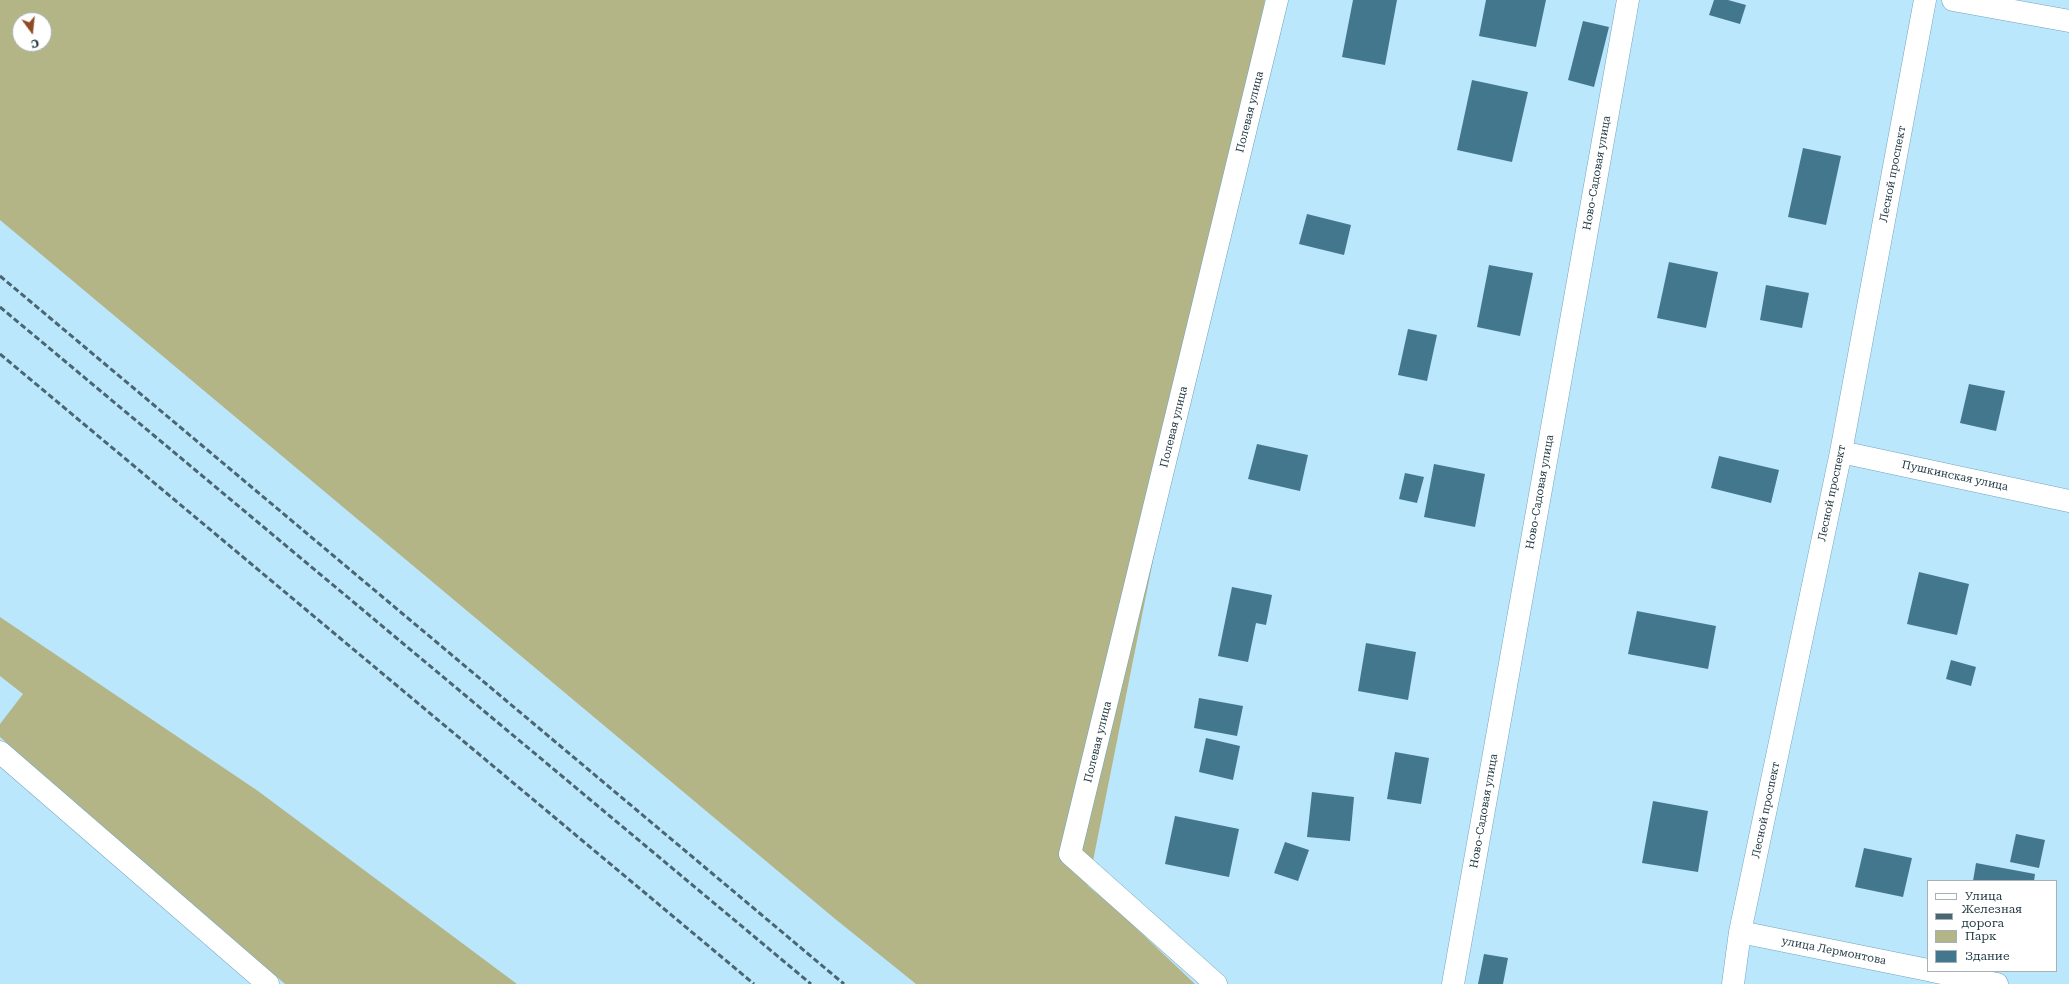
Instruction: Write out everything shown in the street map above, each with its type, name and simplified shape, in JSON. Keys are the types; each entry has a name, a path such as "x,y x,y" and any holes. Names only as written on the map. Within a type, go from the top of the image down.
{"street":[{"name":"Полевая улица","path":"1216,984 1070,854 1277,0"},
{"name":"Ново-Садовая улица","path":"1453,984 1628,0"},
{"name":"Лесной проспект","path":"1733,984 1740,932 1841,452 1925,0"},
{"path":"1953,0 2069,21"},
{"name":"Пушкинская улица","path":"1841,452 2069,501"},
{"path":"0,752 268,984"},
{"name":"улица Лермонтова","path":"1740,932 1927,970"},
{"path":"1937,972 1997,984"}],"green space":[{"path":"0,0 1265,0 1088,886 1116,909 1195,984 916,984 834,918 0,220"},
{"path":"0,617 258,791 517,984 285,984 0,737 0,724 23,694 0,676"}],"building":[{"path":"1353,0 1397,0 1385,65 1342,57"},
{"path":"1486,0 1546,0 1536,47 1479,36"},
{"path":"1714,0 1728,0 1746,5 1740,24 1709,15"},
{"path":"1583,21 1609,27 1594,87 1568,80"},
{"path":"1472,80 1528,92 1512,162 1457,150"},
{"path":"1803,148 1841,156 1826,225 1788,217"},
{"path":"1307,214 1351,225 1344,255 1299,244"},
{"path":"1669,262 1718,272 1706,328 1657,318"},
{"path":"1489,265 1533,273 1520,336 1477,327"},
{"path":"1766,285 1809,293 1802,328 1760,320"},
{"path":"1408,329 1437,335 1427,381 1398,375"},
{"path":"1969,384 2005,391 1996,431 1960,423"},
{"path":"1257,444 1308,455 1300,491 1248,479"},
{"path":"1719,456 1779,470 1771,503 1711,488"},
{"path":"1434,464 1485,474 1475,527 1424,517"},
{"path":"1405,473 1424,477 1417,503 1399,499"},
{"path":"1919,572 1969,584 1957,635 1907,624"},
{"path":"1232,587 1272,595 1266,625 1256,623 1248,662 1218,656"},
{"path":"1637,611 1716,626 1708,669 1628,654"},
{"path":"1366,643 1416,652 1408,700 1358,691"},
{"path":"1951,660 1976,667 1971,686 1946,679"},
{"path":"1199,698 1243,706 1237,736 1194,728"},
{"path":"1206,738 1240,746 1233,780 1199,772"},
{"path":"1395,752 1429,758 1421,804 1387,799"},
{"path":"1312,792 1354,797 1350,841 1307,837"},
{"path":"1653,801 1708,811 1698,872 1642,863"},
{"path":"1175,816 1239,829 1229,877 1165,864"},
{"path":"2016,834 2045,840 2039,868 2010,862"},
{"path":"1285,842 1309,850 1298,881 1274,873"},
{"path":"1864,848 1912,858 1903,897 1855,887"},
{"path":"1976,863 2035,874 2034,880 1973,880"},
{"path":"1484,954 1508,958 1503,984 1478,984"}],"railway":[{"path":"0,276 844,984"},
{"path":"0,307 811,984"},
{"path":"0,354 754,984"}]}
